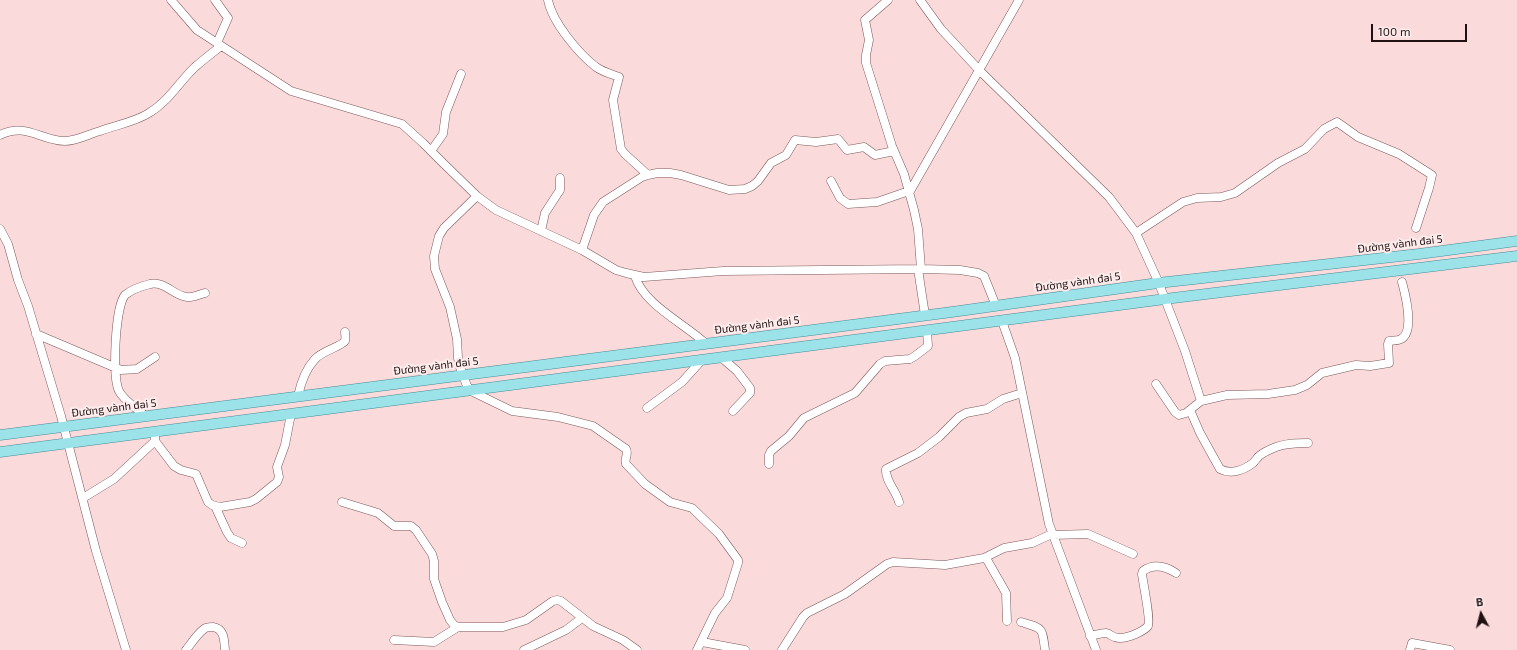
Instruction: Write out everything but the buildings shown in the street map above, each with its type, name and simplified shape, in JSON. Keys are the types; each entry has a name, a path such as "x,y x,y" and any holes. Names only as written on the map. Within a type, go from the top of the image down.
{"main road":[{"name":"Đường vành đai 5","path":"0,435 996,306 1158,283 1419,254 1517,241"},
{"path":"1419,254 1420,268"},
{"path":"0,452 68,443 155,437 291,414 1165,299 1517,256"}],"street":[{"path":"171,0 192,25 291,91 369,115 394,120 402,124 409,129 477,196 506,215 582,250 616,270 635,276 653,277 718,271 960,270 978,273 984,276 996,306"},
{"path":"0,135 17,130 29,131 58,140 72,140 140,118 155,109 219,44 228,18 215,0"},
{"path":"548,0 552,12 569,39 597,68 619,77 613,100 621,149 648,175"},
{"path":"888,0 865,20 869,40 866,59 894,151 904,174 918,229 919,269 925,315"},
{"path":"920,0 941,29 980,71 1098,185 1136,233 1165,299 1185,351 1201,401"},
{"path":"831,182 840,198 848,204 877,202 909,192 980,71 1019,0"},
{"path":"431,151 443,134 446,112 461,74"},
{"path":"1136,233 1190,199 1221,197 1235,193 1278,163 1305,149 1324,129 1337,122 1358,137 1399,154 1432,175 1416,228"},
{"path":"582,250 598,208 603,202 648,175 670,173 721,188 737,190 752,186 771,163 786,155 795,140 816,142 838,139 847,150 864,147 875,155 894,151"},
{"path":"541,231 545,213 560,190 560,178"},
{"path":"477,196 444,228 439,236 434,256 435,270 450,307 457,339 458,358 467,386 472,391 512,411 558,417 593,426 626,449 626,464 645,484 670,502 692,508 719,534 736,556 738,563 727,598 715,613 697,650"},
{"path":"0,229 10,250 18,280 28,306 68,443 96,551 126,650"},
{"path":"635,276 639,286 658,306 705,344"},
{"path":"1156,384 1175,412 1179,415 1190,410 1201,401 1226,395 1268,394 1295,390 1306,385 1322,373 1356,365 1370,366 1389,363 1389,341 1401,339 1406,335 1407,330 1408,305 1402,282"},
{"path":"145,416 127,401 119,391 115,379 115,344 121,302 125,295 138,288 151,284 159,284 187,297 205,293"},
{"path":"1002,321 1015,358 1053,535 1096,650"},
{"path":"769,464 769,455 771,451 789,436 804,418 855,393 880,364 885,361 904,360 915,356 928,346 927,331"},
{"path":"298,396 303,377 315,359 325,351 342,344 345,339 345,332"},
{"path":"36,334 121,370 137,369 156,357"},
{"path":"722,358 737,371 750,388 750,393 733,411"},
{"path":"647,408 682,382 701,361"},
{"path":"899,502 894,489 888,481 886,469 918,453 939,437 962,415 976,410 987,409 1003,399 1022,393"},
{"path":"1190,410 1200,433 1220,469 1223,471 1229,472 1240,470 1252,463 1265,452 1276,447 1289,443 1308,443"},
{"path":"215,506 253,501 277,482 279,477 278,464 285,445 291,414"},
{"path":"83,498 114,479 155,437 177,469 196,474 208,502 215,506 231,538 242,543"},
{"path":"342,502 378,513 394,526 411,526 416,530 432,554 434,561 434,579 442,602 450,620 458,627"},
{"path":"782,650 807,613 851,590 887,564 898,562 945,565 986,558 1004,548 1032,543 1053,535 1088,534 1133,554"},
{"path":"986,558 1006,594 1007,621"},
{"path":"1090,636 1107,634 1119,639 1144,629 1148,626 1149,616 1144,597 1143,571 1145,569 1164,566 1176,573"},
{"path":"394,640 434,642 458,627 503,627 526,620 553,601 558,600 582,618 598,628 629,643 637,650"},
{"path":"524,650 566,630 582,618"},
{"path":"1021,622 1038,626 1045,650"},
{"path":"186,650 204,629 209,627 214,627 220,630 224,635 225,650"},
{"path":"702,642 745,650"},
{"path":"1410,650 1412,643 1450,650"}]}
